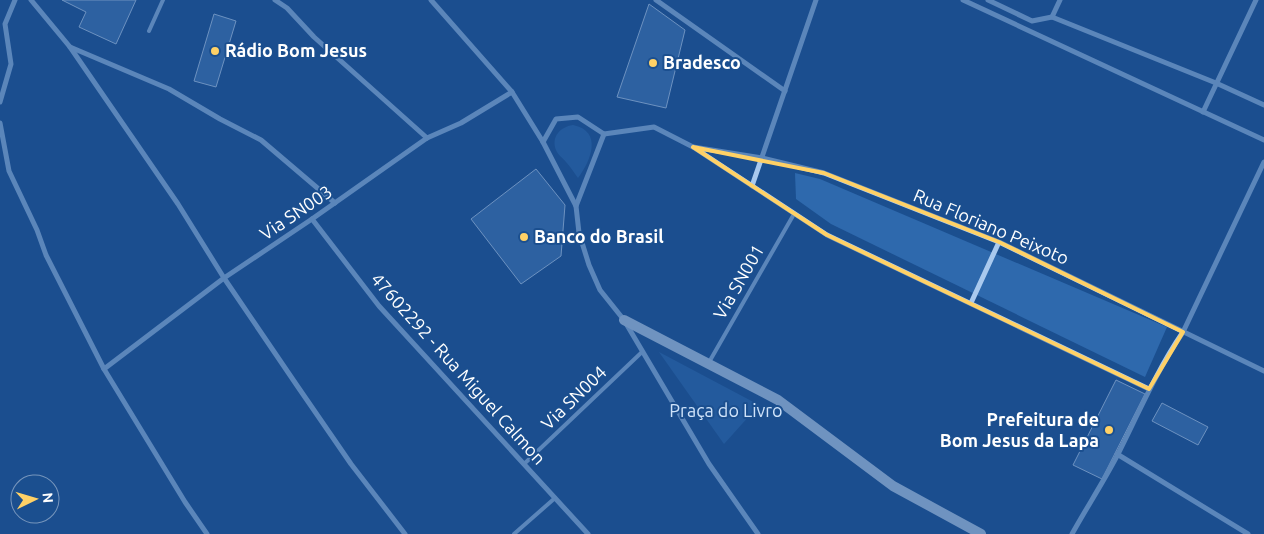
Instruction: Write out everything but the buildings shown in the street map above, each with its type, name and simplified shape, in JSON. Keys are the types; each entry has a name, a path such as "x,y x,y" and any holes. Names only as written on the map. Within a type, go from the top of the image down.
{"street":[{"path":"0,102 11,64 5,24 14,0"},
{"path":"31,0 70,47 178,204 224,278 352,464 405,534"},
{"path":"274,0 287,8 314,37 427,138"},
{"path":"431,0 512,92 543,142 576,206 578,233 600,290 624,320 709,464 758,534"},
{"path":"656,0 785,91"},
{"path":"752,186 816,0"},
{"path":"963,0 1264,140"},
{"path":"988,0 1032,21 1052,16 1264,104"},
{"path":"1052,16 1060,0"},
{"path":"1203,112 1256,0"},
{"path":"1028,30 1032,21"},
{"path":"70,47 169,89 220,119 261,140 335,203"},
{"name":"Via SN003","path":"104,369 224,278 427,138 461,123 512,92"},
{"path":"543,142 556,119 578,117 604,134 576,206"},
{"path":"0,123 9,170 46,254 104,369 185,502 207,534"},
{"name":"Rua Floriano Peixoto","path":"604,134 654,127 693,147 827,236 1149,389"},
{"name":"Rua Floriano Peixoto","path":"693,147 762,158 824,173 999,242 1264,371"},
{"path":"1072,534 1118,454 1149,389 1183,332 1264,162"},
{"name":"47602292 - Rua Miguel Calmon","path":"312,219 379,306 588,534"},
{"path":"971,304 999,242"},
{"path":"624,320 778,400 893,486 981,534"},
{"path":"1118,454 1248,534"}],"lane":[{"path":"149,31 163,0"},
{"name":"Via SN001","path":"708,364 794,214"},
{"name":"Via SN004","path":"524,464 642,352"},
{"path":"514,534 555,498"}],"highlighted area":[{"path":"693,147 824,173 999,242 1183,332 1149,389 827,235"}],"green space":[{"path":"573,125 582,128 588,133 592,147 587,163 578,178 558,153 555,145 558,133 564,128"},
{"path":"795,173 820,179 1167,327 1145,377 831,224 796,199"},
{"name":"Praça do Livro","path":"659,352 759,405 724,444"}],"place":[{"name":"Rádio Bom Jesus","path":"215,51"},
{"name":"Bradesco","path":"653,63"},
{"name":"Banco do Brasil","path":"524,237"},
{"name":"Prefeitura de Bom Jesus da Lapa","path":"1109,430"}]}
